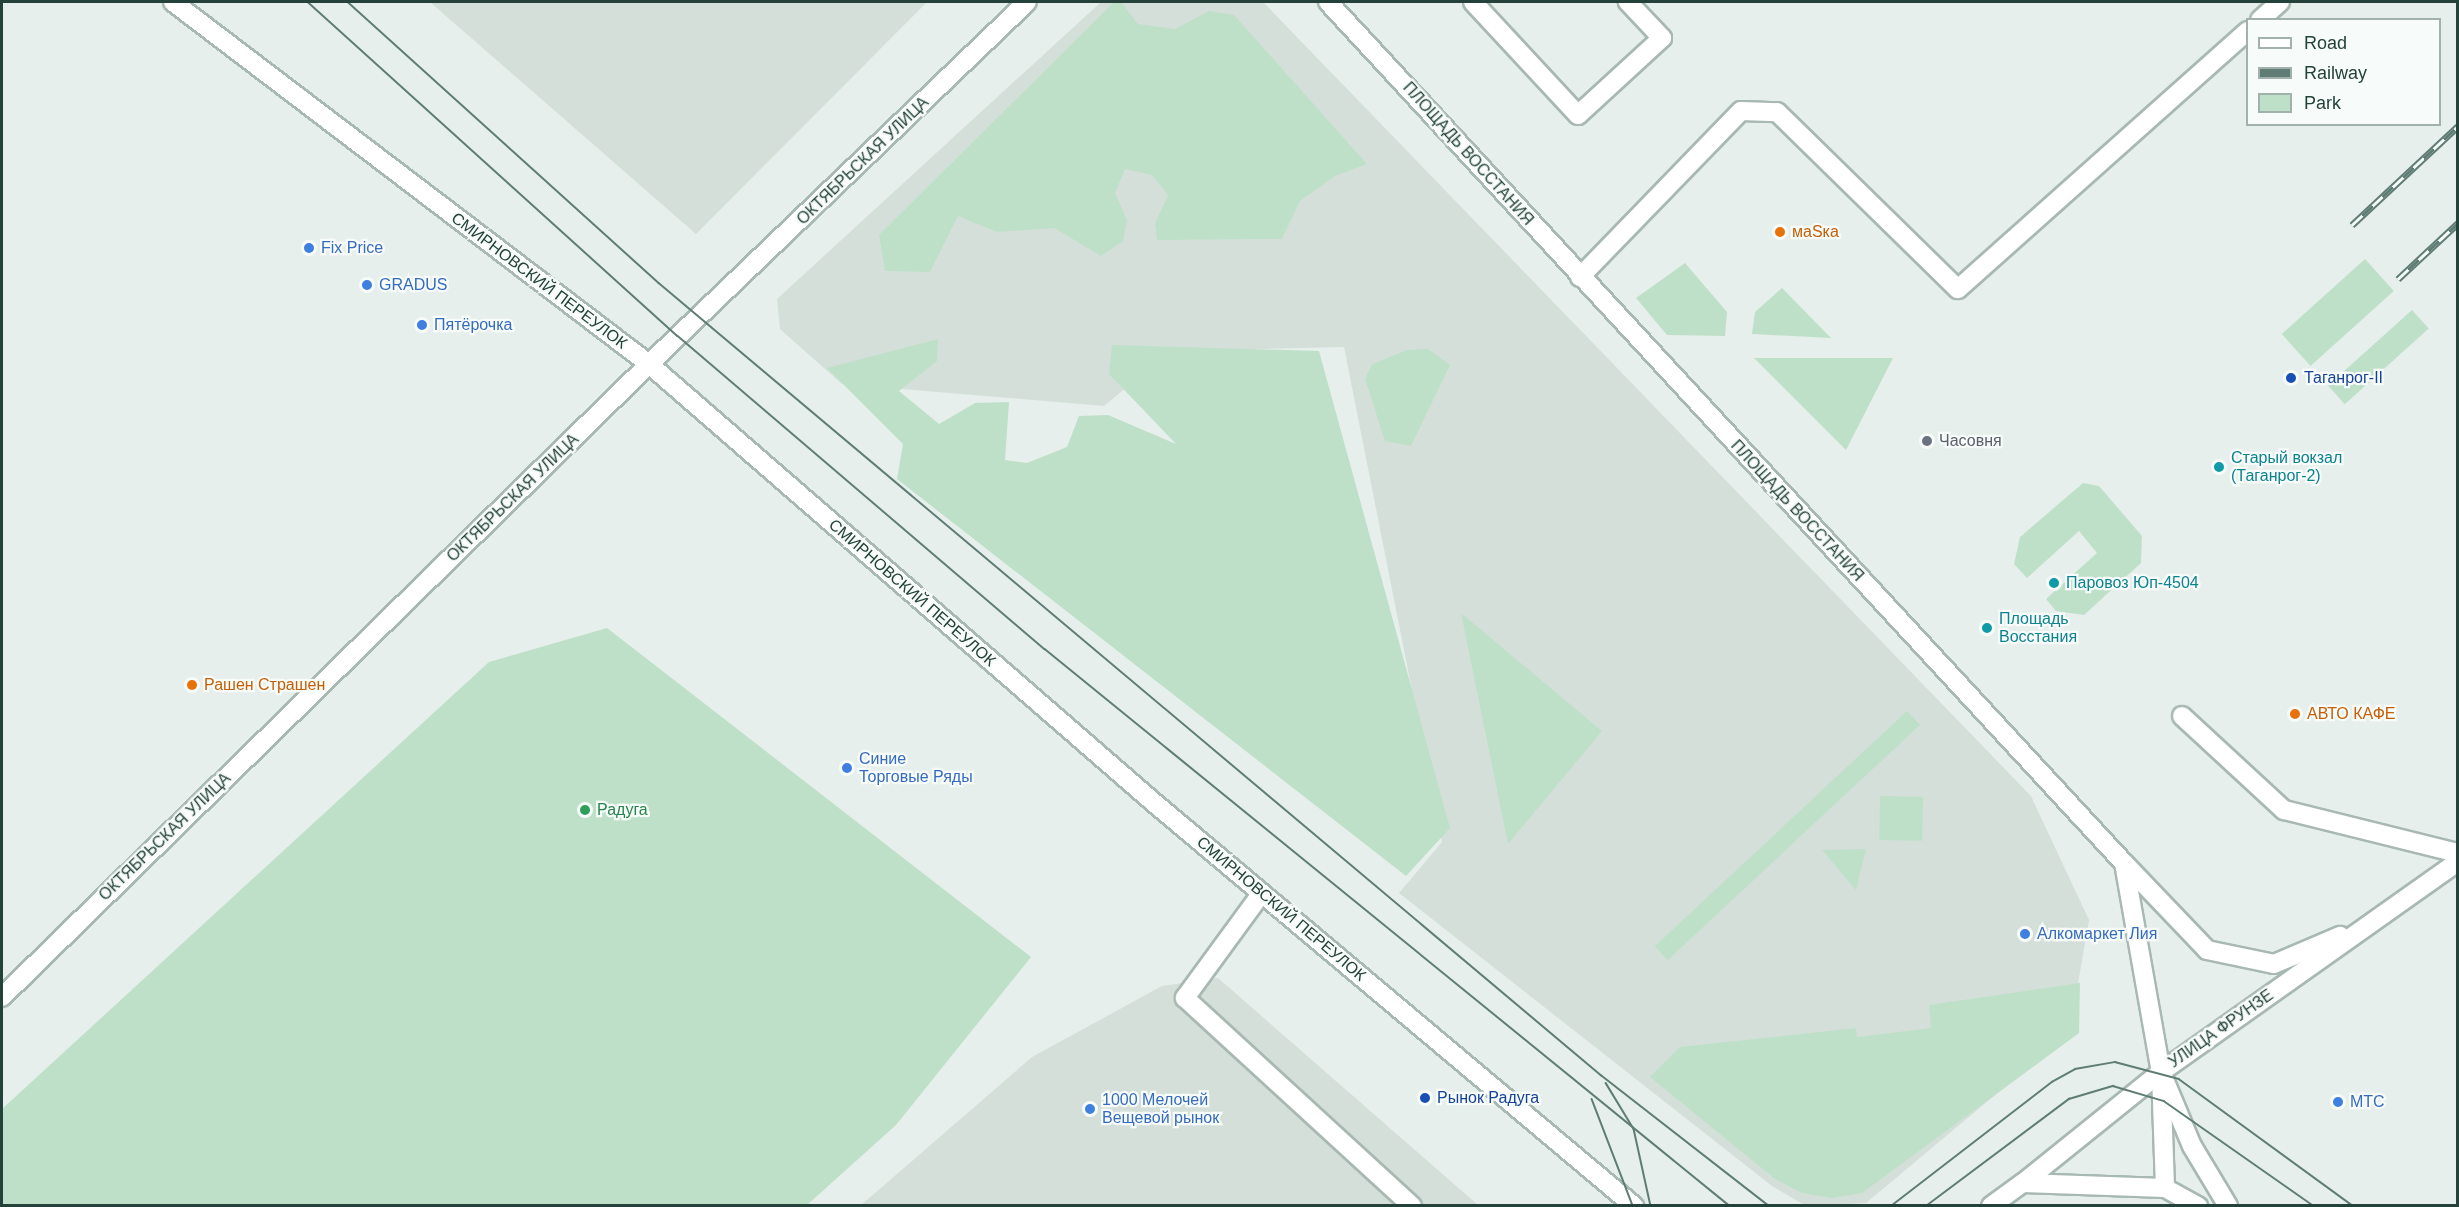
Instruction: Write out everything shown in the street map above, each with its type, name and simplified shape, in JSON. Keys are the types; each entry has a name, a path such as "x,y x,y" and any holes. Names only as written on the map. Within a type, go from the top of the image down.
{"main road":[{"name":"СМИРНОВСКИЙ ПЕРЕУЛОК","path":"173,2 649,364 1261,894 1634,1206"},
{"name":"ОКТЯБРЬСКАЯ УЛИЦА","path":"2,997 649,364 1027,2"},
{"name":"ПЛОЩАДЬ ВОССТАНИЯ","path":"1328,2 1580,277 2207,950 2274,964 2372,923"},
{"path":"1473,2 1578,115 1662,38 1628,2"},
{"path":"2262,18 2280,2"},
{"path":"1580,277 1741,111 1778,112 1794,124 1958,289 2246,32"},
{"path":"2182,716 2284,810 2457,853"},
{"name":"УЛИЦА ФРУНЗЕ","path":"1991,1206 2161,1072 2457,862"},
{"path":"2124,863 2161,1072 2165,1188"},
{"path":"1261,894 1185,998 1412,1206"},
{"path":"2161,1072 2192,1146 2228,1206"},
{"path":"2023,1183 2165,1188 2198,1206"}],"shaded area":[{"path":"430,2 927,2 696,234"},
{"path":"1101,2 1263,2 2031,796 2089,920 2072,1018 2043,1055 1866,1203 1806,1206 1772,1186 1399,893 1442,842 1344,347 1170,351 1104,406 842,384 780,329 777,299"},
{"path":"1218,978 1478,1205 860,1206 1032,1057 1162,986"}],"green space":[{"path":"1114,2 1121,2 1138,24 1175,29 1209,11 1234,15 1367,164 1335,176 1300,201 1282,239 1157,240 1155,223 1168,195 1152,175 1125,169 1115,193 1127,220 1123,241 1101,256 1054,228 997,232 958,216 930,272 885,271 879,235"},
{"path":"2365,259 2394,291 2311,366 2282,334"},
{"path":"1685,263 1727,312 1725,336 1667,335 1636,298"},
{"path":"1782,288 1831,338 1752,334 1755,312"},
{"path":"2412,310 2429,329 2345,404 2328,386"},
{"path":"938,339 937,361 899,391 939,424 975,403 1009,402 1005,460 1027,463 1067,447 1079,416 1108,415 1176,444 1109,374 1112,345 1319,351 1450,828 1406,876 897,479 903,444 827,368"},
{"path":"1428,349 1450,365 1411,446 1385,441 1365,379 1372,364 1407,350"},
{"path":"1754,358 1893,358 1846,450"},
{"path":"2083,483 2099,486 2142,536 2141,563 2084,615 2056,611 2046,599 2097,553 2079,531 2027,578 2014,564 2020,537"},
{"path":"1461,613 1602,731 1508,844"},
{"name":"Радуга","path":"607,628 1031,957 896,1125 807,1205 2,1205 2,1109 489,662"},
{"path":"1907,711 1920,725 1668,960 1655,946"},
{"path":"1880,796 1923,797 1922,841 1879,840"},
{"path":"1866,849 1856,890 1822,850"},
{"path":"2080,983 2079,1033 1862,1193 1832,1198 1802,1193 1775,1179 1650,1077 1680,1047 1856,1028 1857,1037 1931,1028 1929,1005"}],"tram line":[{"path":"308,2 678,336 1045,649 1730,1206"},
{"path":"348,2 659,283 1601,1075 1769,1206"},
{"path":"1891,1206 2052,1082 2075,1069 2115,1062 2179,1079 2353,1206"},
{"path":"1606,1083 1634,1129 1651,1206"},
{"path":"1926,1206 2069,1099 2113,1086 2164,1101 2314,1206"},
{"path":"1592,1099 1633,1206"}],"railway":[{"path":"2352,225 2458,126"},
{"path":"2398,279 2458,223"}],"place":[{"name":"маSка","path":"1780,232"},
{"name":"Fix Price","path":"309,248"},
{"name":"GRADUS","path":"367,285"},
{"name":"Пятёрочка","path":"422,325"},
{"name":"Таганрог-II","path":"2291,378"},
{"name":"Часовня","path":"1927,441"},
{"name":"Старый вокзал (Таганрог-2)","path":"2219,467"},
{"name":"Паровоз Юп-4504","path":"2054,583"},
{"name":"Площадь Восстания","path":"1987,628"},
{"name":"Рашен Страшен","path":"192,685"},
{"name":"АВТО КАФЕ","path":"2295,714"},
{"name":"Синие Торговые Ряды","path":"847,768"},
{"name":"Радуга","path":"585,810"},
{"name":"Алкомаркет Лия","path":"2025,934"},
{"name":"Рынок Радуга","path":"1425,1098"},
{"name":"МТС","path":"2338,1102"},
{"name":"1000 Мелочей Вещевой рынок","path":"1090,1109"}]}
